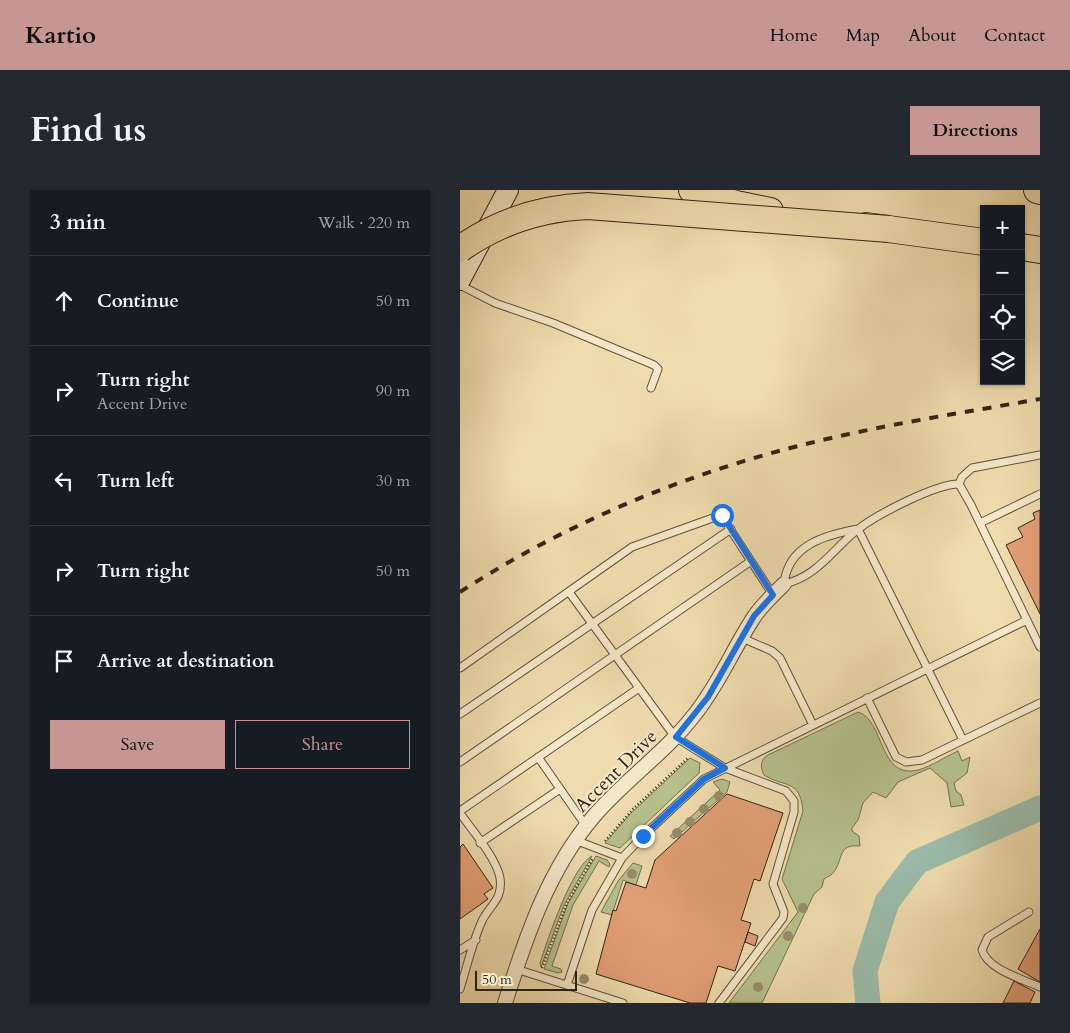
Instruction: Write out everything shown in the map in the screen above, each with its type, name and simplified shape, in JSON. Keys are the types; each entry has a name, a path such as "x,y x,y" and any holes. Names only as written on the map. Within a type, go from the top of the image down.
{"highway":[{"path":"692,190 751,208 980,241"},
{"path":"460,249 490,231 520,217 548,210 599,205 889,229"},
{"path":"1025,248 1040,250"}],"main road":[{"path":"460,280 508,190"}],"street":[{"name":"Accent Drive","path":"505,1003 533,919 575,840 612,797 676,737 708,697 754,616 784,584"}],"lane":[{"path":"460,285 495,303 553,323 654,365 658,369 658,376 651,388"},
{"path":"959,484 962,477 972,468 1040,454"},
{"path":"959,484 1040,647"},
{"path":"784,584 795,581 812,571 858,529 918,496 945,486 959,484"},
{"path":"980,524 1040,494"},
{"path":"460,668 632,547 722,515 773,595"},
{"path":"460,714 731,529"},
{"path":"784,584 790,564 809,544 832,534 858,529"},
{"path":"858,529 963,740"},
{"path":"460,762 751,561"},
{"path":"568,592 676,737 725,768 786,791 792,796 794,806 773,884 784,912 783,918 719,1003"},
{"path":"566,985 592,910 622,858 704,779 1027,620"},
{"path":"742,638 772,652 780,658 813,725"},
{"path":"460,988 483,919 495,905 499,893 500,878 493,862 460,812 639,688"},
{"path":"867,698 893,752 901,760 917,762 1040,703"},
{"path":"538,757 587,826"},
{"path":"480,843 560,789"},
{"path":"575,840 622,858"},
{"path":"1030,912 988,937 982,950 988,959 1001,969 1040,987"},
{"path":"460,950 476,939"},
{"path":"516,969 623,1003"}],"green space":[{"path":"858,712 867,717 889,758 896,766 905,771 918,770 958,751 962,761 970,757 967,773 954,783 964,805 951,807 947,783 930,768 898,782 886,798 873,792 863,803 858,820 852,828 852,831 859,836 860,846 848,847 844,850 834,872 824,879 822,887 814,894 762,1003 729,1003 798,912 782,879 803,811 801,801 795,789 764,775 761,766 762,761 768,755"},
{"path":"690,758 700,763 699,773 620,848 605,843 630,814"},
{"path":"722,779 730,782 727,792 674,839 670,836 720,790 713,782"},
{"path":"592,856 564,905 541,967 540,963 548,938 561,905 576,874"},
{"path":"596,856 607,860 610,864 609,867 599,861 573,905 552,966 561,969 562,972 558,973 544,969 568,903"},
{"path":"633,863 642,866 636,885 623,880 612,915 601,912 618,881"}],"building":[{"path":"1040,510 1040,614 1006,545 1023,537 1018,528 1035,519 1033,513"},
{"path":"727,794 783,813 760,881 754,879 741,920 751,923 735,971 718,966 706,1003 690,1003 596,974 613,910 616,911 626,882 646,888 655,860"},
{"path":"463,844 493,888 484,894 488,899 460,919 460,847"},
{"path":"1040,929 1040,982 1018,969"},
{"path":"748,932 758,936 755,946 745,942"},
{"path":"1014,981 1035,992 1030,1003 1003,1003"}],"waterway":[{"path":"868,1003 865,971 887,902 917,862 1040,808"}],"railway":[{"path":"460,592 500,567 583,524 625,504 713,471 757,457 861,431 1040,399"}],"route":[{"path":"643,836 704,779 725,768 676,737 708,697 754,616 773,595 722,515"}]}
